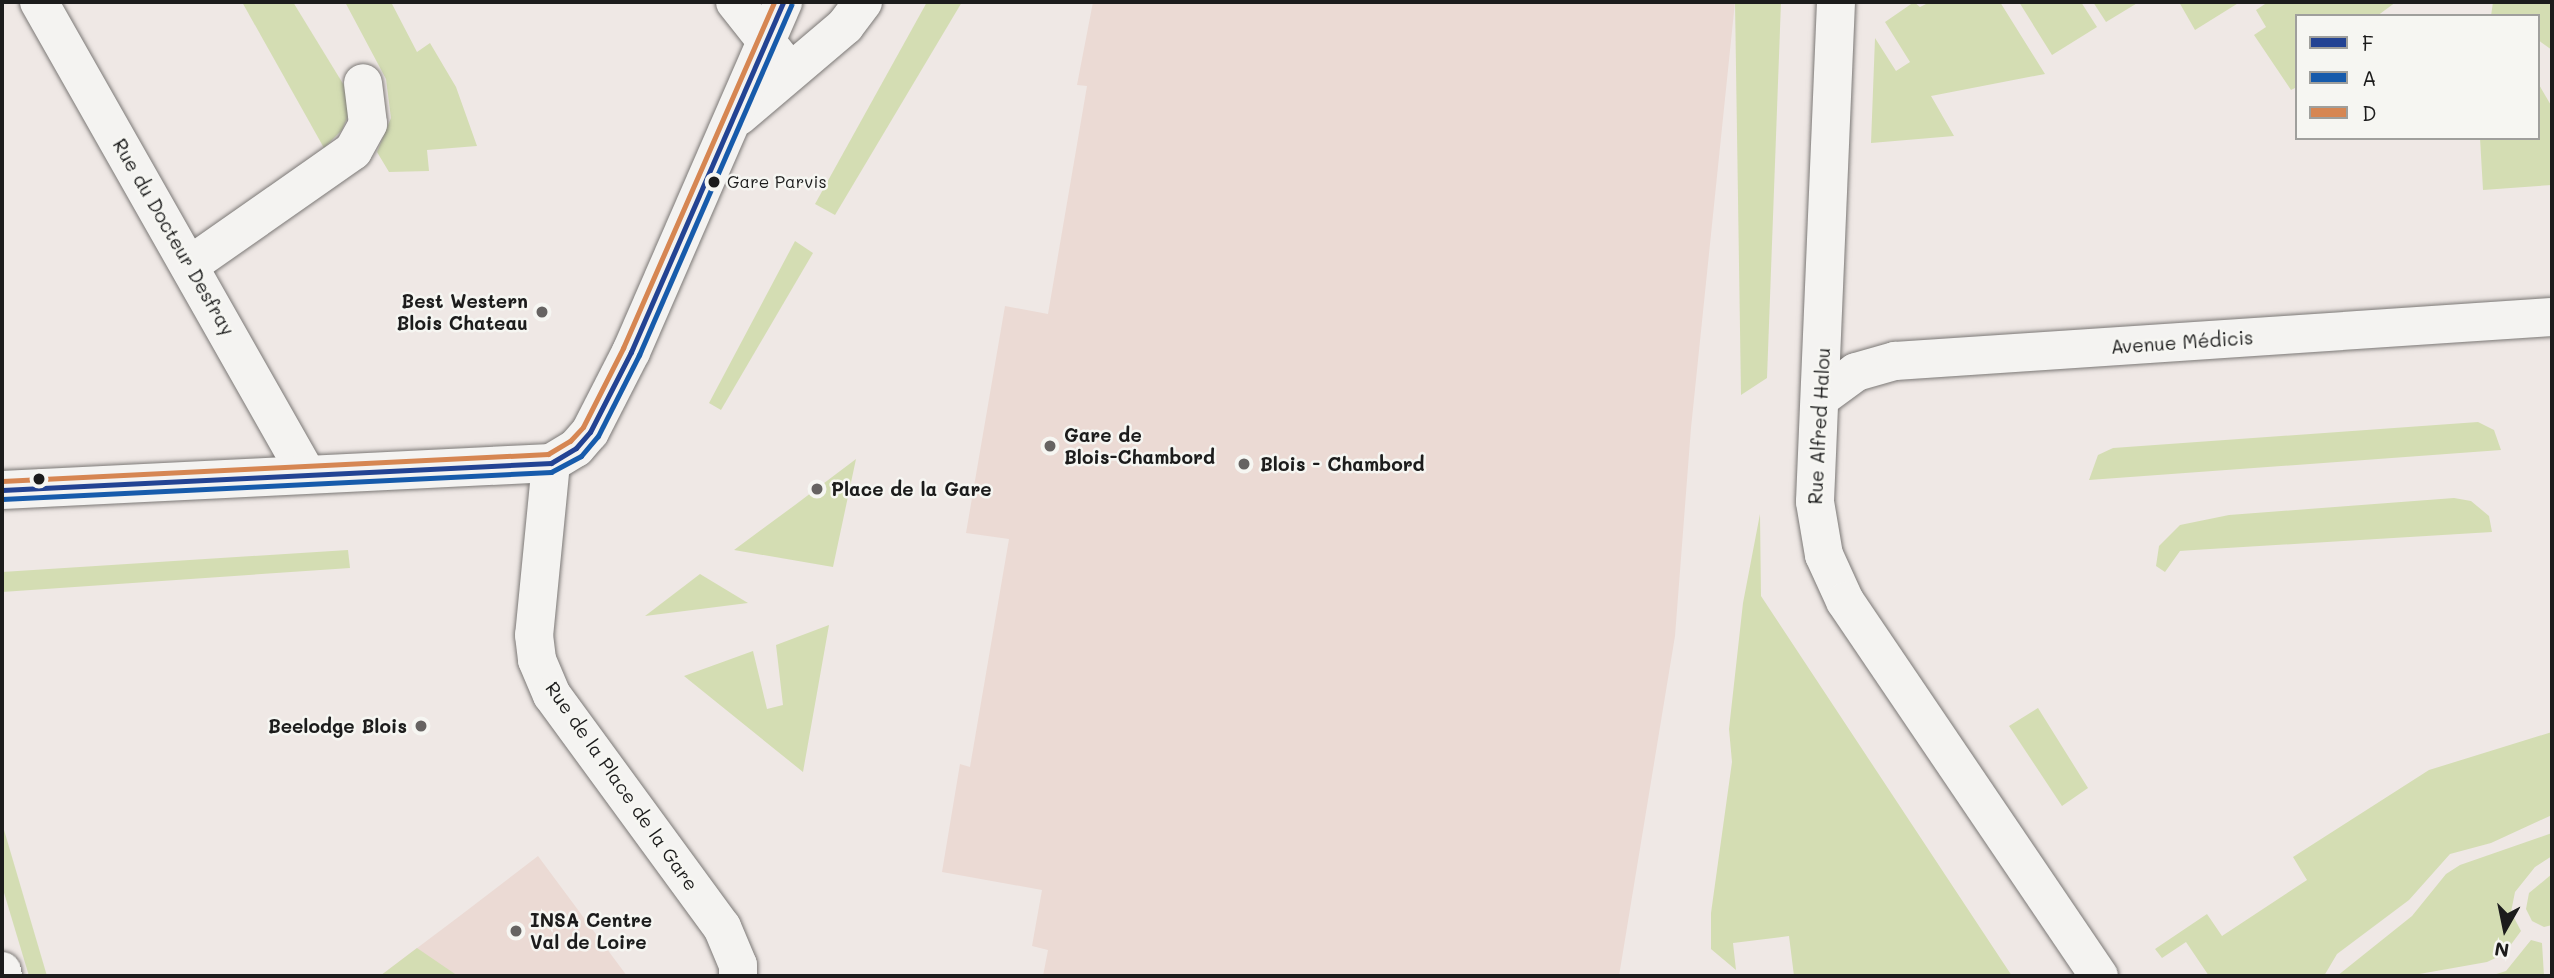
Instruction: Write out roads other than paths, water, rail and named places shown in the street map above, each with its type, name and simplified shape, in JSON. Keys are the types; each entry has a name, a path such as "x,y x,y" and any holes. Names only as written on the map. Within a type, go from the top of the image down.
{"street":[{"name":"Rue du Docteur Desfray","path":"39,2 306,473"},
{"path":"735,2 790,72"},
{"path":"2,490 551,463 576,448 590,432 631,352 783,2"},
{"path":"734,120 845,26 863,2"},
{"name":"Rue Alfred Halou","path":"1836,2 1815,518 1824,555 1845,601 2099,976"},
{"path":"190,265 352,151 368,124 363,83"},
{"name":"Avenue Médicis","path":"1822,397 1856,372 1895,361 2552,317"},
{"name":"Rue de la Place de la Gare","path":"551,463 534,635 537,660 552,695 722,927 738,965 738,976"},
{"path":"2,971 4,976"}],"place":[{"name":"Gare Parvis","path":"714,182"},
{"name":"Best Western Blois Chateau","path":"542,312"},
{"name":"Gare de Blois-Chambord","path":"1050,446"},
{"name":"Blois - Chambord","path":"1244,464"},
{"name":"Place de la Gare","path":"817,489"},
{"name":"Beelodge Blois","path":"421,726"},
{"name":"INSA Centre Val de Loire","path":"516,931"}]}
